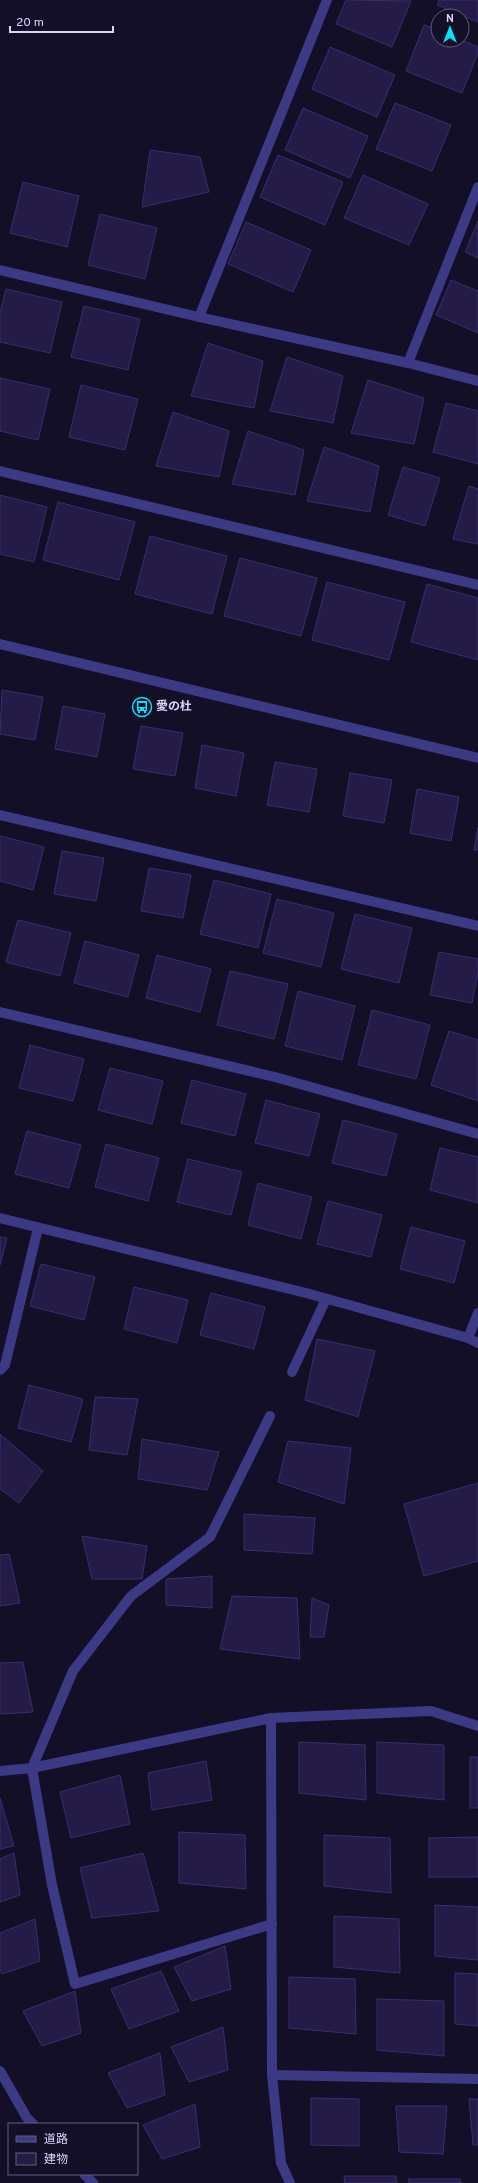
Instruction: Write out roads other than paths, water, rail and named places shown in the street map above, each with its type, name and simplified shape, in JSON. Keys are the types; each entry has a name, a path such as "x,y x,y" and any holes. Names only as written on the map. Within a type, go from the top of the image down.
{"street":[{"path":"199,317 327,0"},
{"path":"408,363 478,187"},
{"path":"0,270 199,317 408,363 478,381"},
{"path":"0,470 478,585"},
{"path":"0,644 478,758"},
{"path":"0,815 478,926"},
{"path":"0,1012 275,1077 478,1134"},
{"path":"0,1218 326,1299 468,1338 478,1343"},
{"path":"0,1370 5,1364 38,1228"},
{"path":"292,1372 326,1299"},
{"path":"468,1338 478,1313"},
{"path":"270,1416 210,1536 131,1596 73,1671 32,1768 52,1884 75,1984 272,1924"},
{"path":"0,1771 32,1768 271,1718 431,1711 478,1726"},
{"path":"271,1718 272,2075 281,2163 290,2183"},
{"path":"0,2071 27,2118 32,2123"},
{"path":"272,2075 478,2079"},
{"path":"85,2175 93,2183"}],"place":[{"name":"愛の杜","path":"142,707"}]}
